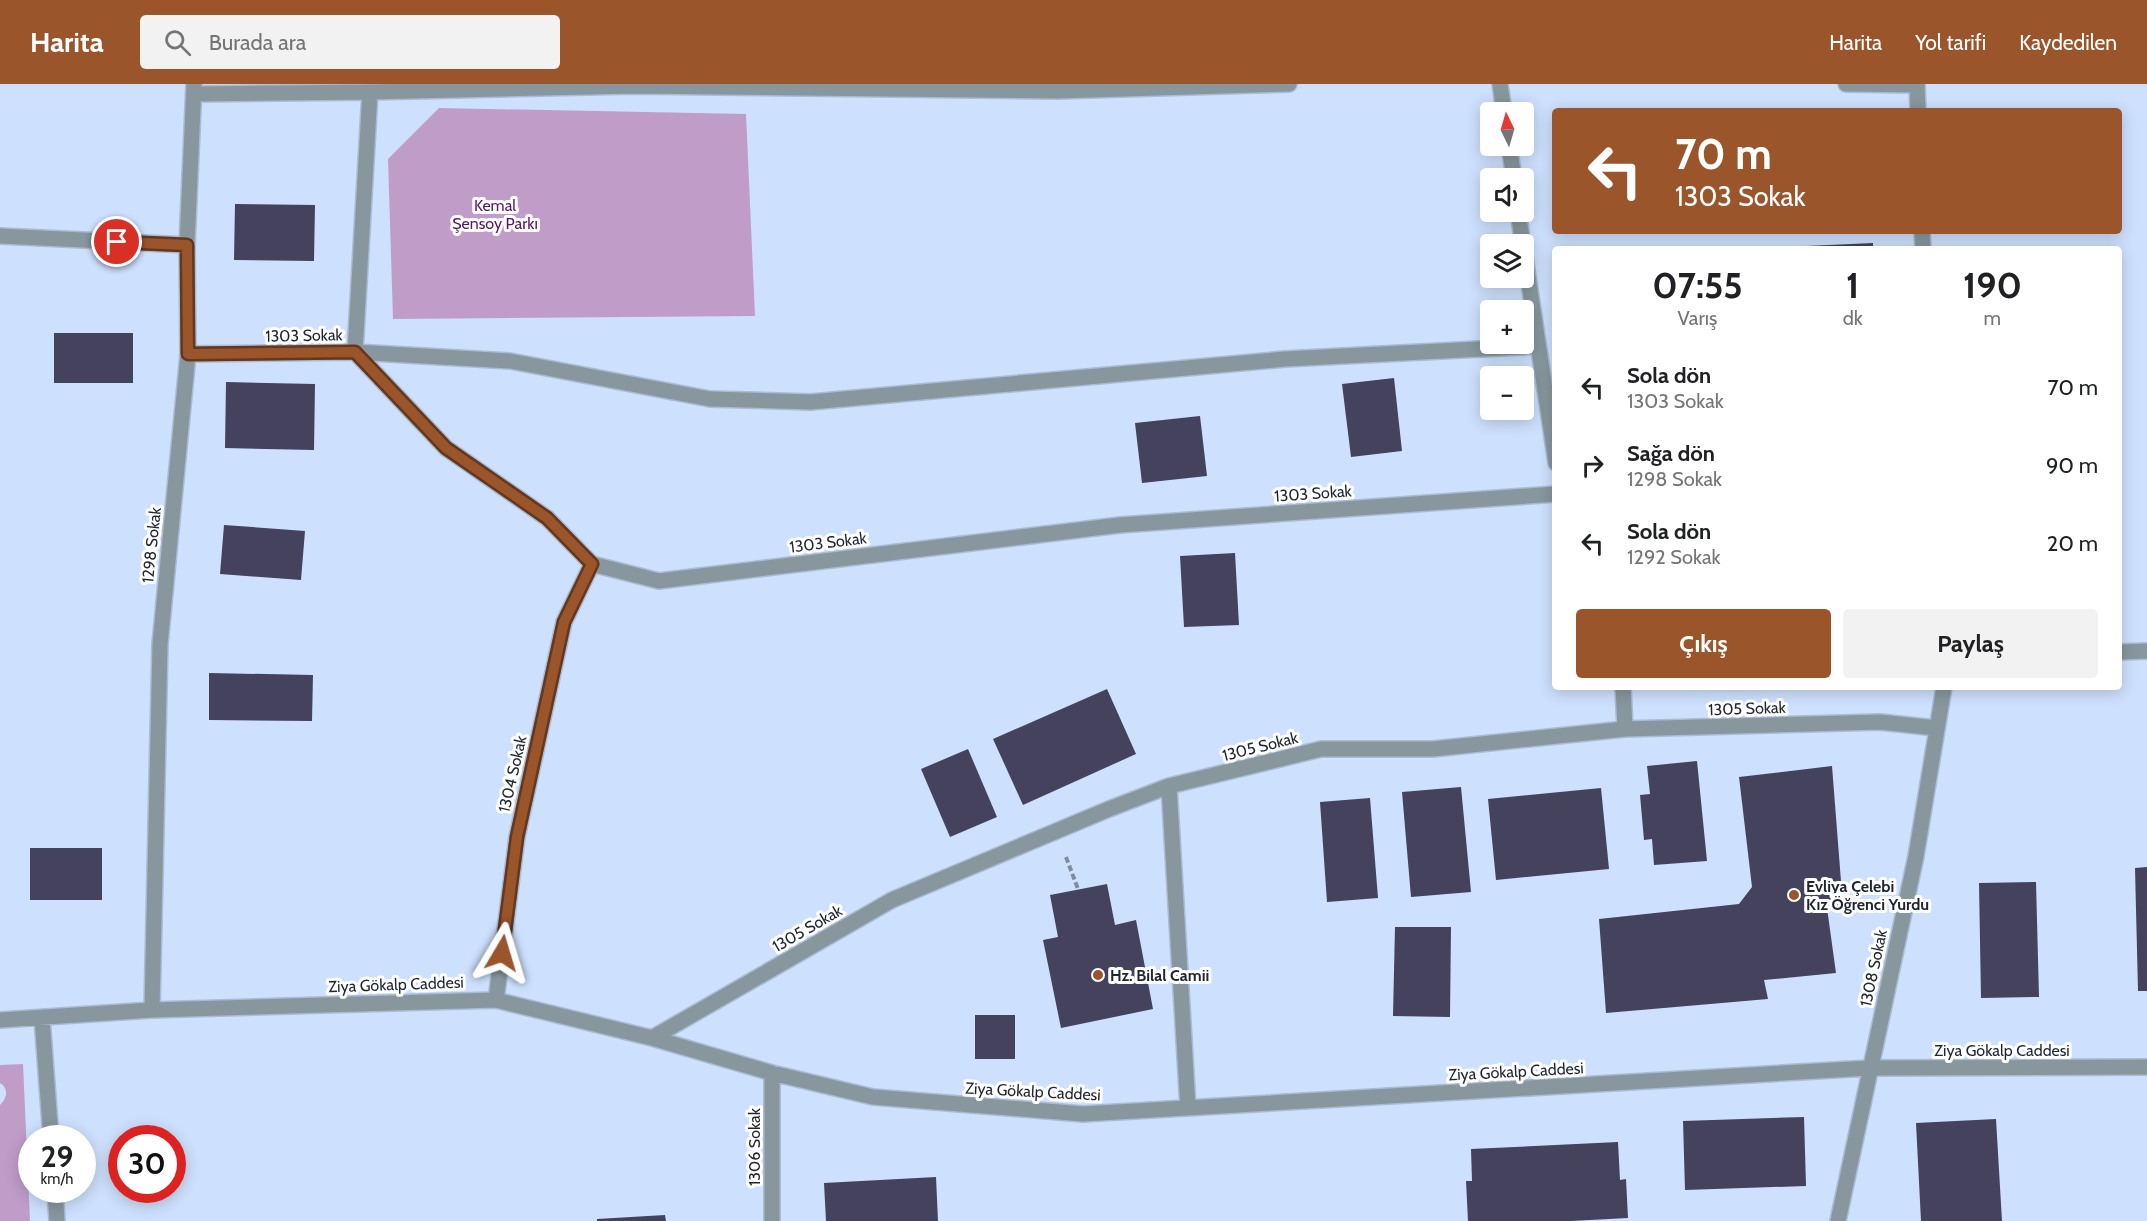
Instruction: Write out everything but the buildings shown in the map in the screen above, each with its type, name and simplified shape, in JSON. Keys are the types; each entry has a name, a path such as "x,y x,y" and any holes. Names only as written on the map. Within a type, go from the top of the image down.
{"street":[{"path":"194,89 370,92 634,85 1057,91 1289,84"},
{"path":"1500,84 1503,102"},
{"path":"1846,84 1917,85 1918,108"},
{"name":"1298 Sokak","path":"152,1010 160,644 188,354 187,245 194,89"},
{"path":"370,92 355,352 510,361 711,399 811,402 1285,359 1538,346"},
{"path":"0,236 187,245"},
{"path":"1530,288 1552,437"},
{"name":"1303 Sokak","path":"188,354 355,352 446,448 547,518 592,564 659,580 1120,525 1552,495"},
{"name":"1304 Sokak","path":"496,1000 517,837 524,803 564,622 592,564"},
{"path":"2122,652 2147,651"},
{"path":"1623,690 1625,729"},
{"name":"1308 Sokak","path":"1839,1221 1869,1068 1916,856 1943,690"},
{"name":"1305 Sokak","path":"652,1038 892,900 1169,786 1321,749 1433,749 1625,729 1880,722 1936,728"},
{"path":"1169,786 1188,1108"},
{"name":"Ziya Gökalp Caddesi","path":"0,1020 152,1010 496,1000 652,1038 772,1073 873,1097 1083,1114 1869,1068 2147,1067"},
{"path":"42,1018 50,1125"},
{"name":"1306 Sokak","path":"772,1073 772,1221"},
{"path":"56,1203 57,1221"}],"path":[{"path":"1057,831 1078,889"}],"green space":[{"name":"Kemal Şensoy Parkı","path":"439,108 746,114 755,316 393,319 388,159"},
{"path":"23,1064 26,1125 18,1125 18,1203 29,1203 30,1221 0,1221 0,1105 6,1094 5,1088 0,1083 0,1065"}],"place":[{"name":"Evliya Çelebi Kız Öğrenci Yurdu","path":"1794,895"},
{"name":"Hz. Bilal Camii","path":"1098,975"}],"route":[{"path":"117,242 187,245 188,354 355,352 446,448 547,518 592,564 564,622 517,837 502,953"}]}
